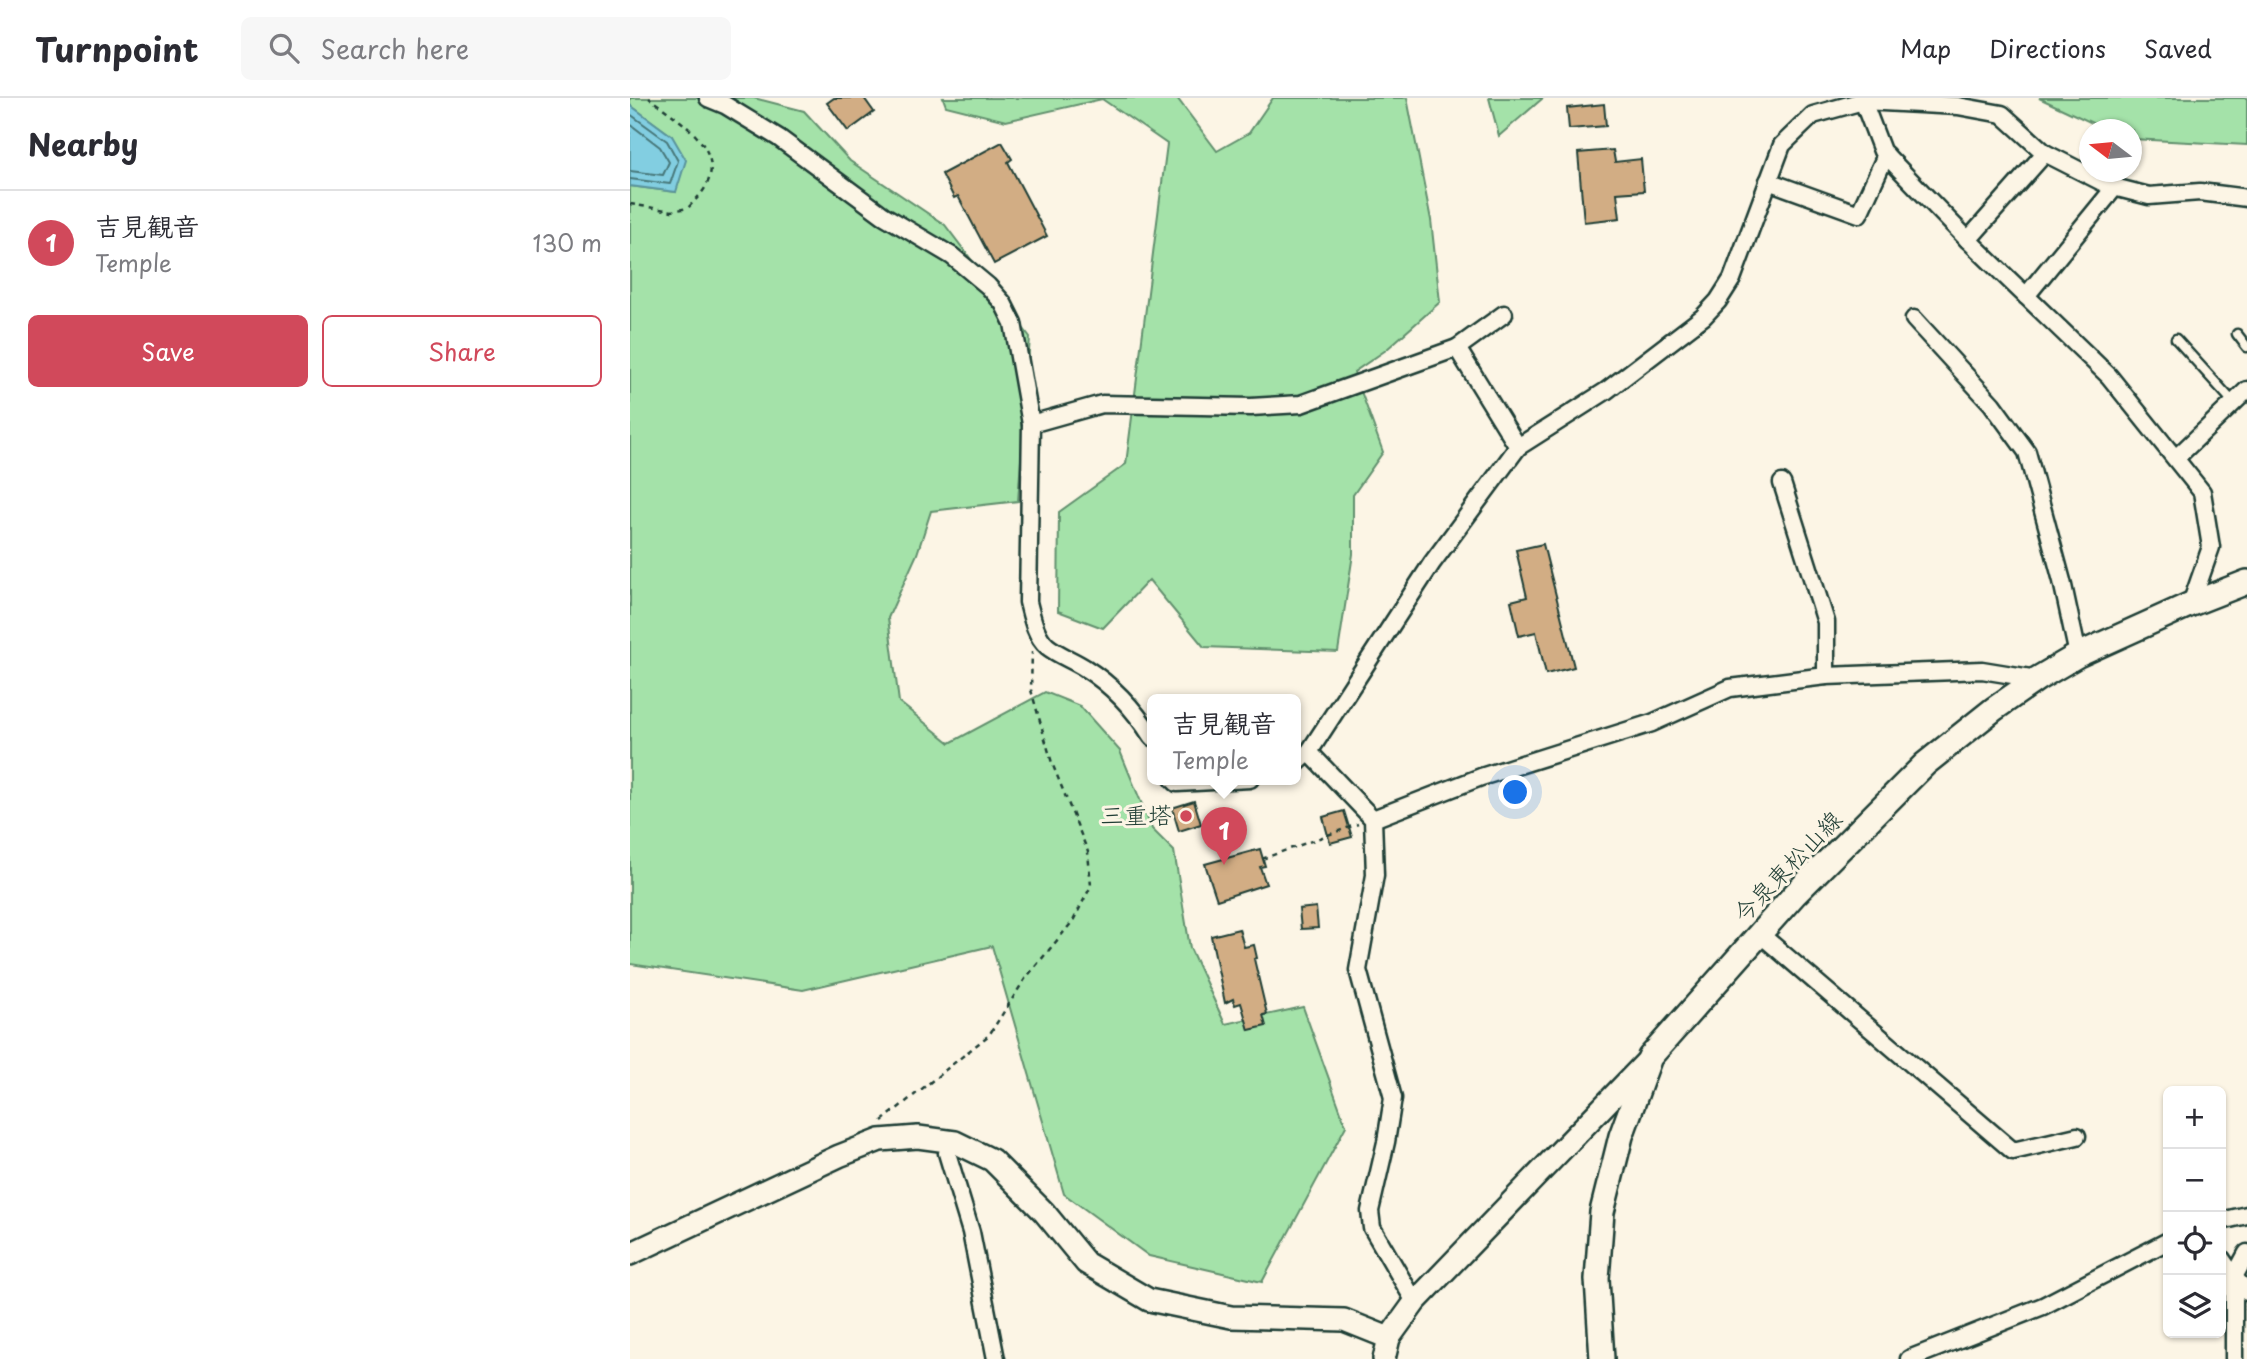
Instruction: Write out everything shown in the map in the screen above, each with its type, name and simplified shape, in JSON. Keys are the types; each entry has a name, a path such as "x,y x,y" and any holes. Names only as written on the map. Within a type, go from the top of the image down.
{"main road":[{"name":"今泉東松山線","path":"1602,1359 1597,1279 1602,1212 1621,1136 1650,1057 1795,894 1925,764 1994,709 2078,655 2247,582"}],"street":[{"path":"708,98 725,105 779,138 883,215 952,256 988,286 1003,303 1013,323 1031,424 1028,602 1032,620 1047,645 1087,669 1127,703 1147,730"},
{"path":"1301,759 1309,752 1432,563 1518,447 1606,391 1703,317 1718,301 1732,279 1782,145 1813,115 1863,101 1901,100 2002,114 2045,153 2115,187 2150,196 2200,192 2247,198"},
{"path":"1863,101 1882,151 1968,240 2109,376 2202,492 2211,547 2191,604"},
{"path":"1968,240 2045,153"},
{"path":"1768,181 1859,214 1886,155"},
{"path":"2026,296 2115,187"},
{"path":"1031,424 1102,404 1251,407 1301,404 1457,348 1504,314"},
{"path":"1914,319 1992,404 2027,452 2062,581 2078,655"},
{"path":"1457,348 1518,447"},
{"path":"2176,458 2247,390"},
{"path":"1782,483 1826,622 1826,676"},
{"path":"1373,819 1481,777 1653,723 1730,688 1826,676 1982,670 2037,679"},
{"path":"1309,752 1373,819 1375,875 1358,970 1393,1098 1370,1211 1372,1228 1415,1302"},
{"path":"1760,934 2013,1151 2077,1136"},
{"path":"1384,1359 1389,1338 1415,1302 1650,1057"},
{"path":"630,1254 839,1156 880,1140 918,1137 955,1142 992,1160 1044,1213 1086,1263 1149,1300 1231,1317 1345,1320 1389,1338"},
{"path":"955,1142 947,1153 971,1233 996,1359"},
{"path":"2226,1220 2247,1215"},
{"path":"1909,1359 2043,1306 2163,1244"},
{"path":"2234,1359 2234,1277 2247,1253"},
{"path":"2226,1265 2247,1292"}],"lane":[{"path":"2237,334 2247,347"},
{"path":"2176,339 2234,403"}],"path":[{"path":"630,204 672,211 688,208 707,186 711,171 705,147 690,128 649,98"},
{"path":"882,1121 989,1035 1026,979 1073,921 1091,886 1088,852 1052,763 1031,690 1032,620"},
{"path":"1262,859 1343,829"}],"green space":[{"path":"630,98 754,98 804,111 850,161 945,225 1030,337 1018,501 931,511 917,554 888,618 899,702 950,743 1045,692 1080,706 1120,751 1152,829 1174,851 1190,948 1225,1024 1303,1007 1346,1126 1262,1282 1149,1256 1064,1194 992,946 803,990 630,964 630,186 676,192 672,136 630,105"},
{"path":"943,98 1177,98 1217,151 1249,133 1273,98 1407,98 1431,220 1440,302 1386,350 1354,372 1383,452 1353,495 1353,554 1338,652 1204,647 1149,580 1103,628 1058,611 1059,512 1126,464 1167,144 1102,99 1006,121 946,106"},
{"path":"1489,98 1543,98 1499,136"},
{"path":"2039,98 2247,98 2247,145 2142,140 2142,119 2084,119"}],"water":[{"path":"630,105 672,136 686,160 676,192 630,186"}],"building":[{"path":"834,98 864,98 874,112 848,131 827,103"},
{"path":"1604,104 1606,126 1569,129 1567,108"},
{"path":"1002,142 1012,159 1008,162 1047,236 994,264 958,196 954,198 942,174"},
{"path":"1613,150 1615,162 1641,159 1644,191 1617,193 1620,218 1584,222 1578,153"},
{"path":"1543,544 1574,667 1546,674 1536,632 1519,636 1511,601 1527,597 1516,550"},
{"name":"三重塔","path":"1194,801 1201,824 1179,831 1172,808"},
{"path":"1344,811 1352,837 1330,843 1323,817"},
{"path":"1260,849 1265,866 1260,867 1266,884 1217,900 1205,864"},
{"path":"1316,907 1318,928 1301,929 1299,909"},
{"path":"1239,929 1244,947 1254,945 1257,958 1254,959 1267,1014 1263,1015 1266,1026 1249,1030 1241,1003 1235,1005 1233,999 1225,1003 1211,936"}],"place":[{"name":"三重塔","path":"1186,816"},
{"name":"吉見観音","path":"1224,865"}]}
